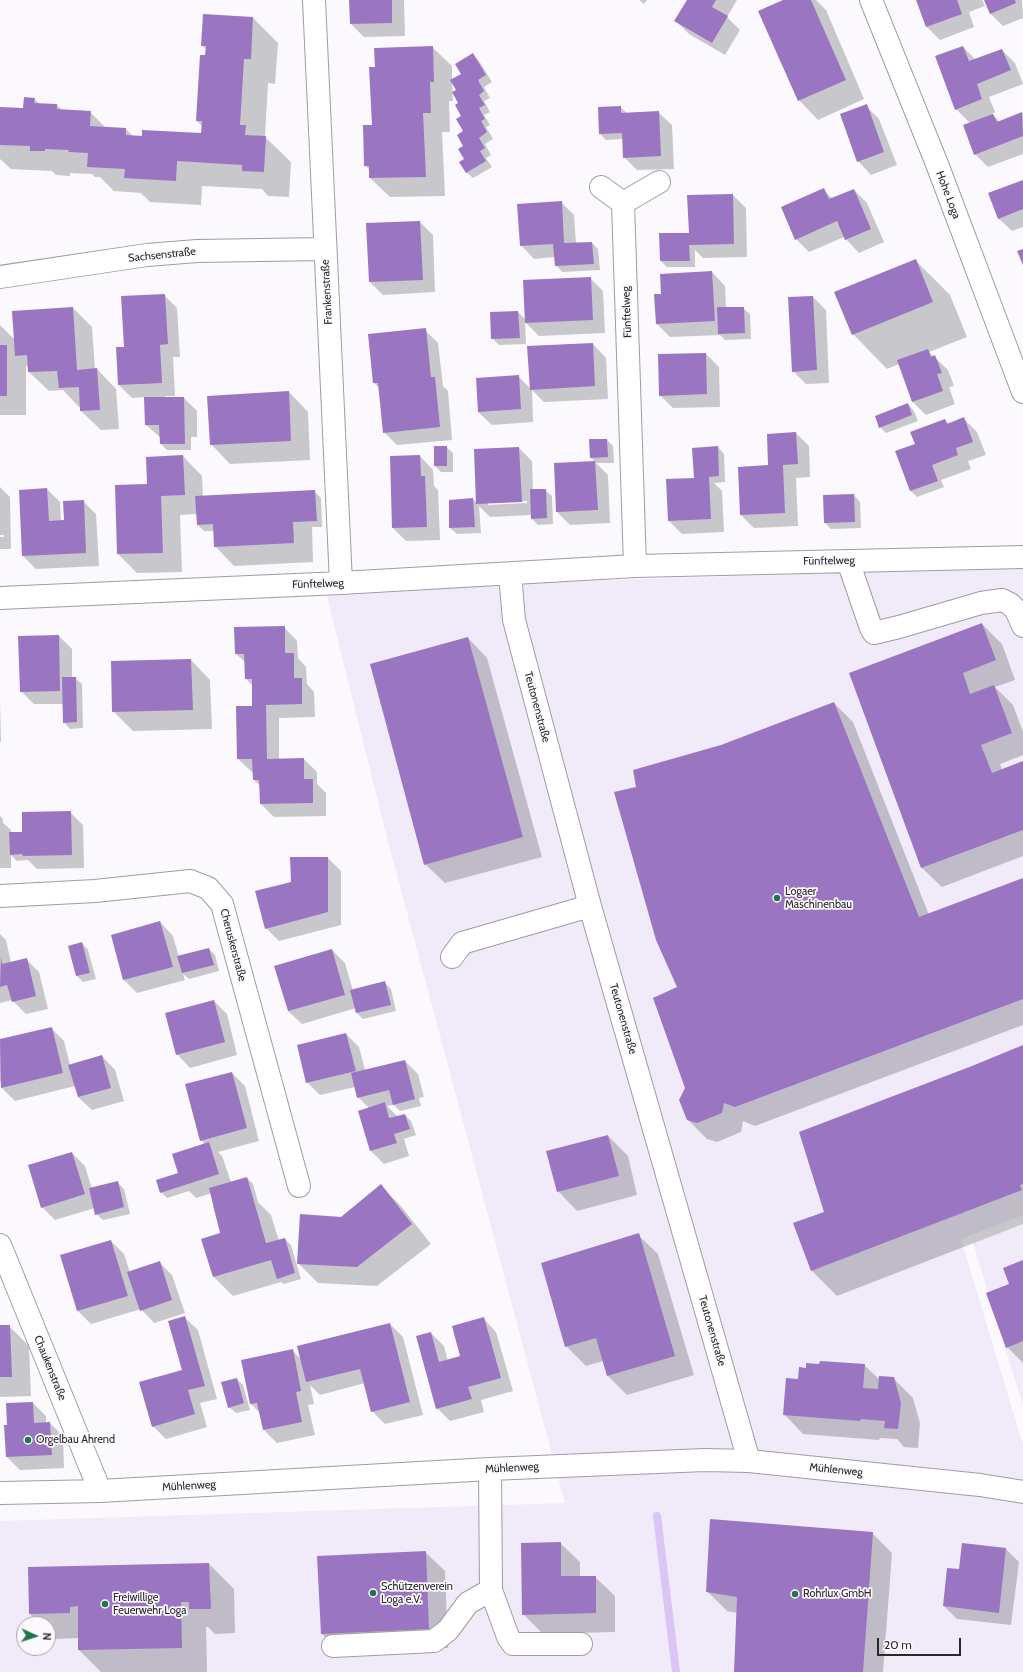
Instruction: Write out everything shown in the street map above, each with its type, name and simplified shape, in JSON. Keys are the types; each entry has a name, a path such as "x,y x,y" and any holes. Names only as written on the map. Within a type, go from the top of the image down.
{"street":[{"name":"Frankenstraße","path":"314,0 341,583"},
{"name":"Hohe Loga","path":"871,0 934,157 1023,392"},
{"path":"601,187 623,203 659,182"},
{"name":"Fünftelweg","path":"623,203 635,566"},
{"name":"Sachsenstraße","path":"0,276 162,254 197,251 325,249"},
{"name":"Fünftelweg","path":"0,598 341,583 635,566 1023,557"},
{"path":"848,560 870,628 874,632 899,627 981,603 1002,600 1010,604 1016,610 1023,626"},
{"name":"Teutonenstraße","path":"510,574 514,620 590,906 750,1461"},
{"name":"Cheruskerstraße","path":"0,896 94,891 190,882 208,888 222,904 298,1186"},
{"path":"452,957 462,943 590,906"},
{"name":"Chaukenstraße","path":"0,1244 100,1491"},
{"name":"Mühlenweg","path":"0,1493 100,1491 490,1469 706,1460 750,1461 980,1485 1023,1492"},
{"path":"490,1469 491,1590 508,1638 513,1644 581,1644"},
{"path":"333,1646 434,1641 448,1630 468,1603 491,1590"}],"shaded area":[{"path":"1023,567 1023,1215 961,1239 1023,1445 1023,1672 0,1672 0,1521 565,1503 386,834 327,596 552,582"},
{"path":"1023,1224 1023,1406 973,1243"}],"building":[{"path":"349,0 392,0 392,23 350,24"},
{"path":"687,0 716,0 712,7 728,16 712,43 674,21"},
{"path":"783,0 811,0 846,80 798,101 758,11"},
{"path":"916,0 957,0 962,14 926,27"},
{"path":"984,0 1015,0 1016,3 990,14"},
{"path":"203,14 253,17 251,59 244,59 240,125 246,125 245,135 266,136 264,172 242,171 242,165 177,161 176,181 124,178 125,169 87,167 88,153 68,152 69,150 45,149 45,151 30,151 30,146 0,145 0,107 23,108 24,97 35,98 34,103 57,104 57,109 91,111 90,126 126,128 126,135 142,136 142,130 201,133 202,121 196,121 200,55 205,55 206,46 201,46"},
{"path":"433,46 434,82 430,82 431,113 423,113 426,177 369,178 369,166 364,166 363,125 372,125 369,67 375,67 374,48"},
{"path":"963,46 969,61 1002,49 1011,70 977,84 982,99 955,110 935,56"},
{"path":"473,53 486,75 478,80 484,91 479,95 485,105 479,108 485,119 481,121 487,132 479,138 485,148 480,151 486,161 466,173 459,162 464,159 458,149 463,146 457,135 463,131 456,119 461,116 455,105 458,103 452,92 456,90 450,80 461,74 455,64"},
{"path":"867,104 884,152 857,162 840,114"},
{"path":"621,106 621,113 659,111 661,156 623,158 622,133 599,134 598,107"},
{"path":"1022,112 1023,136 974,155 963,125 993,114 997,122"},
{"path":"1023,180 1023,209 998,219 988,193"},
{"path":"824,188 829,199 854,189 871,229 845,240 837,221 795,240 781,207"},
{"path":"733,194 734,244 689,245 690,261 660,261 659,233 689,233 687,195"},
{"path":"562,201 564,243 592,242 594,264 555,266 553,244 520,246 517,204"},
{"path":"420,221 423,280 369,282 366,223"},
{"path":"1023,249 1023,265 1017,251"},
{"path":"916,259 933,302 852,335 834,292"},
{"path":"712,271 715,321 656,324 654,294 661,294 660,274"},
{"path":"591,277 593,320 525,323 523,280"},
{"path":"165,294 168,344 160,345 162,383 118,385 116,347 124,347 121,296"},
{"path":"813,296 817,370 792,372 788,297"},
{"path":"73,307 77,370 97,368 100,410 80,411 79,387 59,388 57,371 28,372 27,355 15,356 12,311"},
{"path":"717,307 744,307 745,333 718,334"},
{"path":"518,311 520,338 491,339 490,312"},
{"path":"426,328 431,377 435,377 440,427 383,433 378,383 373,383 368,334"},
{"path":"593,343 595,386 530,390 527,346"},
{"path":"0,345 7,345 7,396 0,396"},
{"path":"928,349 931,357 935,355 942,373 937,374 943,391 912,402 897,360"},
{"path":"706,353 707,394 659,396 658,354"},
{"path":"519,375 521,409 478,412 476,378"},
{"path":"289,391 291,441 210,445 207,396"},
{"path":"144,397 184,397 185,444 160,444 159,425 145,425"},
{"path":"908,403 912,415 879,428 875,416"},
{"path":"964,417 973,442 956,448 958,455 932,465 938,481 910,491 895,451 915,444 910,432 945,419 947,424"},
{"path":"796,432 798,464 783,465 785,513 740,515 738,467 768,465 767,434"},
{"path":"589,439 607,439 608,457 590,458"},
{"path":"434,446 447,446 447,466 434,466"},
{"path":"718,446 719,476 709,477 711,519 668,521 666,479 694,478 692,448"},
{"path":"519,447 522,502 476,504 474,449"},
{"path":"183,455 185,495 161,496 163,553 117,554 115,485 147,484 146,457"},
{"path":"420,455 421,476 425,476 427,527 392,528 390,456"},
{"path":"595,461 598,510 556,512 554,463"},
{"path":"47,488 49,521 64,520 63,501 84,500 86,553 22,556 19,490"},
{"path":"530,489 546,489 547,518 531,519"},
{"path":"315,490 317,521 293,522 294,543 214,547 213,524 197,525 195,496"},
{"path":"854,494 855,522 824,523 823,495"},
{"path":"473,498 475,527 449,528 449,500"},
{"path":"982,623 996,660 963,673 970,694 994,685 1012,733 981,745 992,773 1023,761 1023,830 921,868 849,673"},
{"path":"285,626 285,653 294,653 294,678 302,678 302,704 266,705 267,759 304,758 304,779 313,779 313,803 260,804 259,780 253,780 252,759 237,759 236,706 252,706 252,679 245,679 244,654 235,654 234,627"},
{"path":"59,635 60,691 20,692 18,636"},
{"path":"468,637 523,837 424,865 370,664"},
{"path":"191,659 193,710 112,712 111,661"},
{"path":"62,677 76,677 77,722 63,723"},
{"name":"Logaer Maschinenbau","path":"834,702 919,917 1023,878 1023,999 735,1107 724,1103 722,1113 697,1123 687,1120 679,1100 685,1088 653,998 677,987 656,940 614,792 636,787 633,770 721,745"},
{"path":"71,811 72,855 10,855 9,832 22,832 22,812"},
{"path":"290,857 328,857 328,912 265,929 255,891 291,882"},
{"path":"160,921 173,967 123,980 111,935"},
{"path":"82,942 90,973 76,976 68,946"},
{"path":"209,948 214,965 182,973 177,956"},
{"path":"332,949 345,995 288,1011 274,966"},
{"path":"1,956 2,964 27,958 36,996 12,1002 7,985 0,987"},
{"path":"385,981 391,1005 356,1013 350,990"},
{"path":"214,1000 225,1042 176,1055 165,1013"},
{"path":"52,1027 63,1073 1,1088 0,1039"},
{"path":"346,1033 356,1071 306,1083 297,1045"},
{"path":"1023,1045 1023,1184 1020,1185 1022,1190 811,1271 793,1223 824,1212 799,1132"},
{"path":"102,1055 111,1088 78,1097 68,1065"},
{"path":"405,1060 415,1099 393,1105 389,1090 357,1098 351,1073"},
{"path":"232,1072 247,1128 200,1141 185,1084"},
{"path":"385,1102 389,1118 405,1114 410,1129 394,1134 397,1143 370,1151 358,1111"},
{"path":"608,1135 619,1176 557,1192 546,1151"},
{"path":"209,1142 219,1174 160,1193 156,1180 178,1173 172,1154"},
{"path":"72,1152 85,1194 41,1208 28,1165"},
{"path":"247,1177 266,1243 285,1238 295,1273 277,1279 271,1260 213,1277 201,1239 220,1233 209,1188"},
{"path":"118,1181 124,1207 95,1215 89,1188"},
{"path":"381,1184 412,1224 357,1267 297,1264 300,1214 341,1217"},
{"path":"639,1233 675,1356 607,1376 596,1338 565,1347 541,1263"},
{"path":"111,1240 128,1296 77,1311 60,1255"},
{"path":"1023,1260 1023,1341 1006,1348 986,1293 1009,1284 1003,1268"},
{"path":"160,1261 172,1300 140,1311 127,1272"},
{"path":"185,1316 205,1386 188,1390 195,1414 152,1427 139,1382 182,1370 168,1321"},
{"path":"484,1317 501,1378 468,1387 472,1399 436,1409 416,1336 431,1332 439,1362 460,1356 452,1326"},
{"path":"390,1323 410,1402 371,1412 360,1369 306,1382 297,1346"},
{"path":"0,1325 10,1325 12,1377 0,1377"},
{"path":"293,1349 301,1391 296,1392 302,1422 263,1430 257,1403 250,1404 241,1360"},
{"path":"820,1361 865,1364 863,1388 878,1389 879,1376 894,1377 901,1403 898,1429 884,1428 885,1421 861,1419 860,1421 783,1415 786,1378 798,1379 799,1367 806,1368 806,1363 819,1364"},
{"path":"237,1378 244,1403 228,1408 221,1382"},
{"name":"Orgelbau Ahrend","path":"33,1402 34,1423 50,1422 52,1455 6,1457 4,1425 7,1425 6,1403"},
{"name":"Rohrlux GmbH","path":"710,1519 873,1532 863,1672 734,1672 737,1597 706,1592"},
{"path":"561,1542 561,1576 596,1576 596,1613 522,1615 521,1543"},
{"path":"962,1543 1006,1548 999,1613 943,1606 947,1568 959,1569"},
{"name":"Schützenverein Loga e.V.","path":"426,1551 429,1629 321,1634 317,1556"},
{"name":"Freiwillige Feuerwehr Loga","path":"209,1563 211,1609 189,1609 189,1602 181,1602 182,1648 78,1650 78,1606 70,1607 70,1613 29,1614 28,1567"}],"waterway":[{"path":"657,1516 676,1672"}],"place":[{"name":"Logaer Maschinenbau","path":"777,898"},
{"name":"Orgelbau Ahrend","path":"28,1440"},
{"name":"Schützenverein Loga e.V.","path":"373,1593"},
{"name":"Rohrlux GmbH","path":"795,1594"},
{"name":"Freiwillige Feuerwehr Loga","path":"105,1604"}]}
